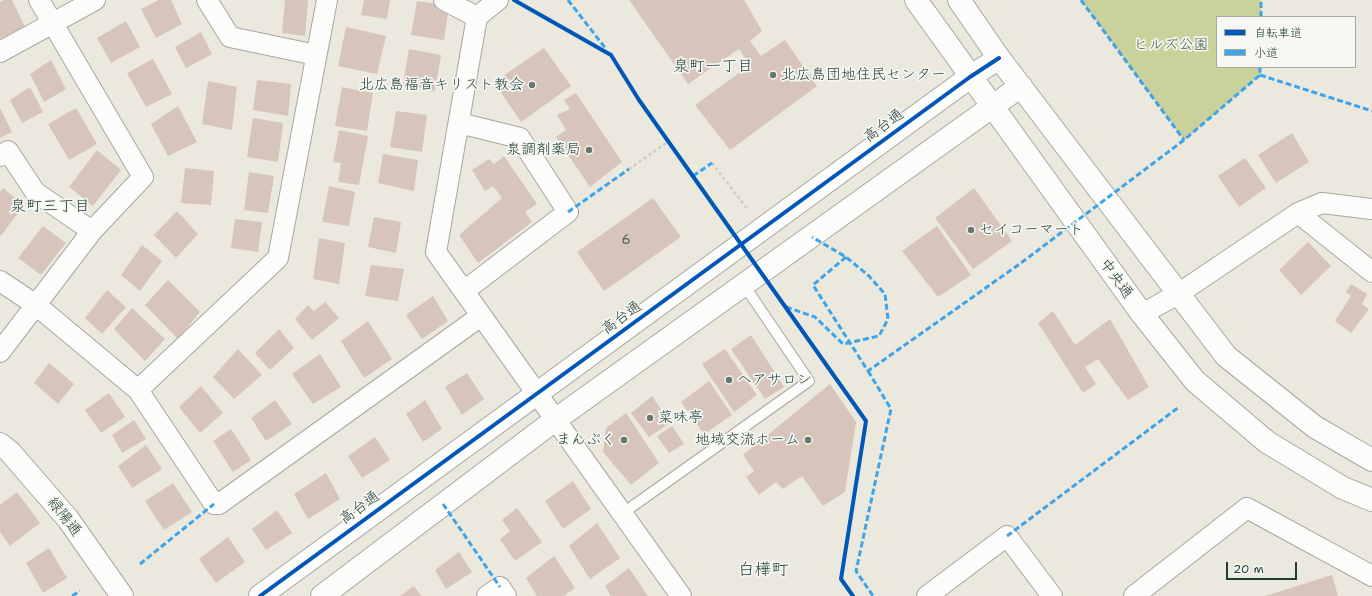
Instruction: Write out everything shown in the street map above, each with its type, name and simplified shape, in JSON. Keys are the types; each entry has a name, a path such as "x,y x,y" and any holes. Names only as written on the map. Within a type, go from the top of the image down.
{"street":[{"path":"0,352 92,231 143,177 39,0"},
{"path":"0,52 52,22 95,0"},
{"path":"207,0 230,37 316,55"},
{"path":"138,390 278,258 327,0"},
{"path":"444,0 477,17"},
{"path":"498,0 477,17 436,252 681,596"},
{"name":"中央通","path":"916,0 1142,314 1195,381 1267,442 1343,488 1372,500"},
{"path":"958,0 999,58 1226,356 1315,427 1372,460"},
{"name":"高台通","path":"260,596 763,230 970,77 999,58"},
{"path":"322,596 555,420 991,106 1021,86"},
{"path":"459,123 520,138 568,212 464,291"},
{"path":"0,156 8,150 36,192 92,231"},
{"path":"1142,314 1178,294 1298,213 1322,203 1372,209"},
{"path":"1298,213 1372,272"},
{"path":"0,281 36,305 138,390 214,504 219,504 482,316"},
{"name":"緑陽通","path":"0,444 10,452 68,519 122,596"},
{"path":"1134,596 1247,508 1372,576"},
{"path":"927,596 1007,536 1052,596"},
{"path":"486,596 500,587 506,596"}],"lane":[{"path":"623,513 809,381 744,285"}],"path":[{"path":"664,135 673,147"},
{"path":"630,168 668,141"},
{"path":"712,163 763,230"}],"green space":[{"name":"ヒルズ公園","path":"1081,0 1261,0 1261,16 1216,16 1216,68 1260,68 1260,75 1184,140"}],"building":[{"path":"4,0 12,0 25,27 0,39 0,2"},
{"path":"159,0 171,0 182,24 156,38 141,9"},
{"path":"285,0 308,0 305,36 282,33"},
{"path":"364,0 390,0 387,19 361,15"},
{"name":"北広島団地住民センター","path":"629,0 744,0 762,31 750,41 761,56 785,40 817,86 730,150 695,105 750,65 739,49 688,84"},
{"path":"417,1 449,6 444,40 411,35"},
{"path":"126,21 140,47 111,63 97,38"},
{"path":"346,27 386,36 377,74 338,66"},
{"path":"201,32 212,54 186,68 175,47"},
{"path":"544,48 571,86 521,122 494,82"},
{"path":"409,49 441,55 435,91 403,84"},
{"path":"153,59 172,94 146,107 127,73"},
{"path":"51,60 66,89 44,102 30,74"},
{"path":"257,80 291,84 288,116 253,110"},
{"path":"208,81 237,87 232,130 202,124"},
{"path":"30,87 43,112 22,123 10,100"},
{"path":"342,87 373,93 367,131 335,126"},
{"name":"泉調剤薬局","path":"576,93 622,162 590,187 556,137 566,130 557,115 570,109 564,100"},
{"path":"178,106 197,142 168,156 151,124"},
{"path":"0,108 12,132 0,138"},
{"path":"76,108 97,144 69,160 48,124"},
{"path":"396,111 427,115 422,152 390,147"},
{"path":"253,118 283,123 278,162 247,157"},
{"path":"339,130 368,136 359,185 338,182 341,163 333,162"},
{"path":"1292,133 1309,162 1276,183 1258,155"},
{"path":"97,150 121,170 93,206 69,187"},
{"path":"383,154 418,160 414,191 378,183"},
{"path":"504,156 537,204 525,212 532,222 478,263 459,235 502,198 493,186 485,191 472,170 489,159 494,164"},
{"path":"1245,158 1266,188 1239,207 1218,176"},
{"path":"185,168 214,171 211,205 181,203"},
{"path":"249,172 274,176 268,213 244,210"},
{"path":"329,186 355,192 349,226 322,222"},
{"path":"3,188 24,205 0,237 0,192"},
{"path":"974,188 1012,241 973,269 935,218"},
{"path":"653,198 681,237 604,291 577,252"},
{"path":"177,211 198,234 176,258 154,235"},
{"path":"374,217 401,222 396,253 368,247"},
{"path":"235,219 262,222 258,252 231,248"},
{"path":"43,226 66,243 41,275 18,258"},
{"path":"937,226 971,275 938,297 902,251"},
{"path":"319,238 345,243 339,284 313,279"},
{"path":"1308,242 1331,266 1301,295 1279,270"},
{"path":"142,245 162,261 140,291 121,275"},
{"path":"371,265 404,269 398,301 365,296"},
{"path":"168,280 200,312 178,339 145,305"},
{"path":"1351,284 1367,294 1362,304 1369,309 1351,333 1335,321 1351,296 1346,292"},
{"path":"107,290 126,307 102,334 85,318"},
{"path":"433,296 448,321 422,339 406,315"},
{"path":"325,302 339,318 312,340 295,319 308,305 314,311"},
{"path":"132,308 165,339 145,361 114,329"},
{"path":"1053,311 1075,345 1110,319 1149,387 1128,400 1098,359 1085,367 1096,384 1083,393 1038,323"},
{"path":"368,321 392,359 364,378 341,341"},
{"path":"279,329 294,348 270,370 255,353"},
{"path":"751,335 784,387 765,399 731,349"},
{"path":"238,349 262,375 234,399 213,377"},
{"name":"ヘアサロン","path":"725,349 757,395 734,412 702,364"},
{"path":"320,354 341,387 313,404 292,374"},
{"path":"49,363 74,384 58,404 34,383"},
{"path":"467,373 484,399 462,415 445,387"},
{"path":"709,381 732,415 704,434 681,402"},
{"name":"地域交流ホーム","path":"830,384 856,422 845,492 823,506 802,476 783,489 776,482 759,495 746,477 754,471 743,455"},
{"path":"201,386 223,413 200,433 179,407"},
{"path":"109,393 125,417 101,433 85,410"},
{"name":"菜味亭","path":"652,396 670,423 649,437 631,413"},
{"path":"275,400 292,424 266,441 251,418"},
{"path":"425,400 442,429 423,442 406,414"},
{"name":"まんぷく","path":"626,413 659,463 631,485 603,452 606,428"},
{"path":"134,420 146,439 122,453 112,435"},
{"path":"672,426 684,444 669,453 657,436"},
{"path":"231,429 251,460 233,472 213,441"},
{"path":"375,437 390,460 362,478 348,456"},
{"path":"146,445 162,469 132,488 118,466"},
{"path":"326,473 340,499 308,519 294,494"},
{"path":"573,481 591,509 563,529 545,501"},
{"path":"173,483 192,512 164,530 145,501"},
{"path":"17,492 40,523 10,546 0,532 0,505"},
{"path":"517,508 542,542 515,561 500,539 510,531 502,520"},
{"path":"277,510 292,533 266,550 252,529"},
{"path":"597,523 620,558 590,579 569,546"},
{"path":"228,537 245,562 216,583 199,559"},
{"path":"49,548 67,578 43,593 26,563"},
{"path":"459,552 472,572 446,589 435,570"},
{"path":"554,556 575,588 564,596 537,596 526,578"},
{"path":"629,568 648,596 611,596 605,586"},
{"path":"1332,575 1338,596 1265,596"},
{"path":"414,586 421,596 400,596"}],"marked path":[{"path":"568,0 606,49"},
{"path":"1081,0 1184,140"},
{"path":"1261,0 1261,16"},
{"path":"846,257 813,285 868,371 1021,263 1184,140 1260,75 1260,68"},
{"path":"1260,75 1372,111"},
{"path":"693,176 712,163"},
{"path":"568,212 629,169"},
{"path":"786,307 815,317 843,344 879,336 888,319 885,294 869,276 846,257 812,237"},
{"path":"868,371 891,409 856,571 873,596"},
{"path":"1007,536 1179,407"},
{"path":"140,564 214,504"},
{"path":"443,504 500,587"},
{"path":"72,596 80,591"}],"cycle path":[{"path":"514,0 611,55 639,100 866,421 841,579 853,596"},
{"path":"260,596 970,77 999,58"}],"place":[{"name":"北広島団地住民センター","path":"773,75"},
{"name":"北広島福音キリスト教会","path":"532,85"},
{"name":"泉調剤薬局","path":"589,150"},
{"name":"セイコーマート","path":"971,230"},
{"name":"ヘアサロン","path":"729,380"},
{"name":"菜味亭","path":"650,418"},
{"name":"まんぷく","path":"624,440"},
{"name":"地域交流ホーム","path":"808,440"}],"district":[{"name":"泉町一丁目","path":"713,67"},
{"name":"泉町三丁目","path":"50,207"},
{"name":"白樺町","path":"763,571"}]}
